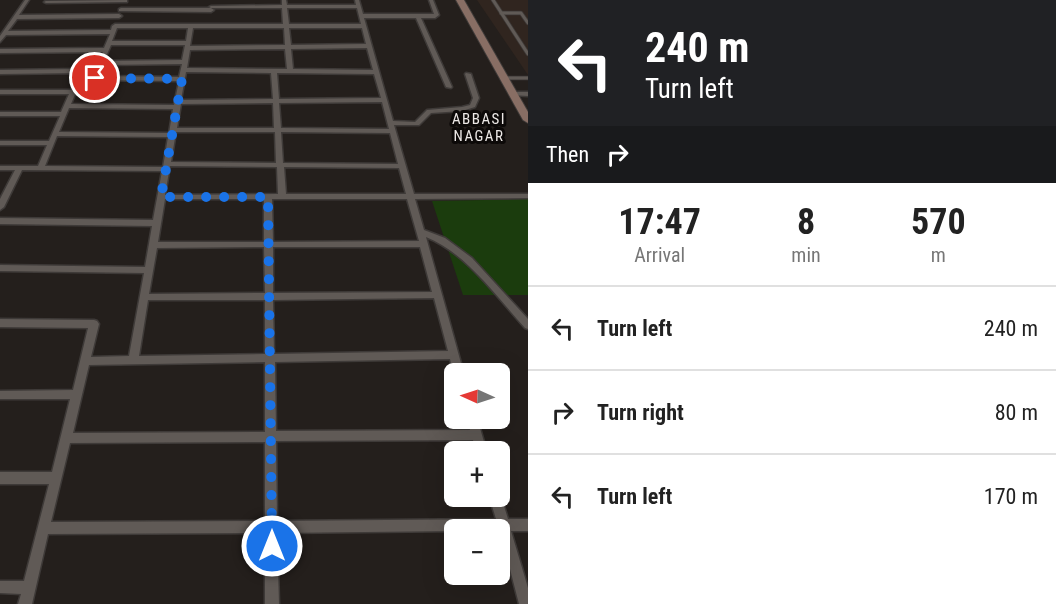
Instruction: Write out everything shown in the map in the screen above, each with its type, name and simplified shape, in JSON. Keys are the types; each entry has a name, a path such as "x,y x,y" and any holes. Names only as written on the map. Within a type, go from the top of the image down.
{"main road":[{"path":"460,0 508,78 528,103"},
{"path":"469,0 508,78"},
{"path":"521,94 528,120"}],"street":[{"path":"0,40 27,0"},
{"path":"209,26 212,0"},
{"path":"362,16 437,15 431,0"},
{"path":"36,16 46,1 125,1 95,78"},
{"path":"16,17 284,3 358,3 456,363"},
{"path":"284,3 290,71"},
{"path":"418,16 449,87"},
{"path":"0,23 11,23"},
{"path":"5,33 191,26 364,26"},
{"path":"133,360 191,26"},
{"path":"109,43 288,47 370,46"},
{"path":"0,51 106,50"},
{"path":"101,63 184,70 377,72"},
{"path":"79,78 184,70"},
{"path":"0,72 82,71 40,169"},
{"path":"274,71 282,197"},
{"path":"55,134 392,127 417,124 429,111 473,106 476,98 468,75"},
{"path":"0,92 73,92"},
{"path":"67,106 385,100"},
{"path":"0,114 63,114"},
{"path":"0,143 51,143"},
{"path":"0,168 402,166"},
{"path":"0,207 19,169"},
{"path":"161,197 528,196"},
{"path":"268,197 272,604"},
{"path":"0,221 157,223"},
{"path":"419,231 442,240 469,260 528,325"},
{"path":"153,244 423,244"},
{"path":"0,268 149,270"},
{"path":"144,297 436,295"},
{"path":"0,323 94,324 26,604"},
{"path":"85,361 453,355"},
{"path":"0,395 77,394"},
{"path":"475,429 479,441"},
{"path":"66,438 477,435"},
{"path":"0,478 57,478"},
{"path":"510,524 528,525"},
{"path":"45,528 444,525"},
{"path":"510,548 526,604"},
{"path":"0,587 30,588"}],"lane":[{"path":"493,0 528,54"},
{"path":"501,13 521,13 528,23"},
{"path":"523,16 528,16"},
{"path":"508,78 528,78"}],"shaded area":[{"path":"477,0 528,0 528,75"}],"green space":[{"path":"528,199 528,295 463,295 432,201"}],"district":[{"name":"ABBASI NAGAR","path":"479,128"}],"route":[{"path":"95,78 182,79 161,197 268,197 272,546"}]}
